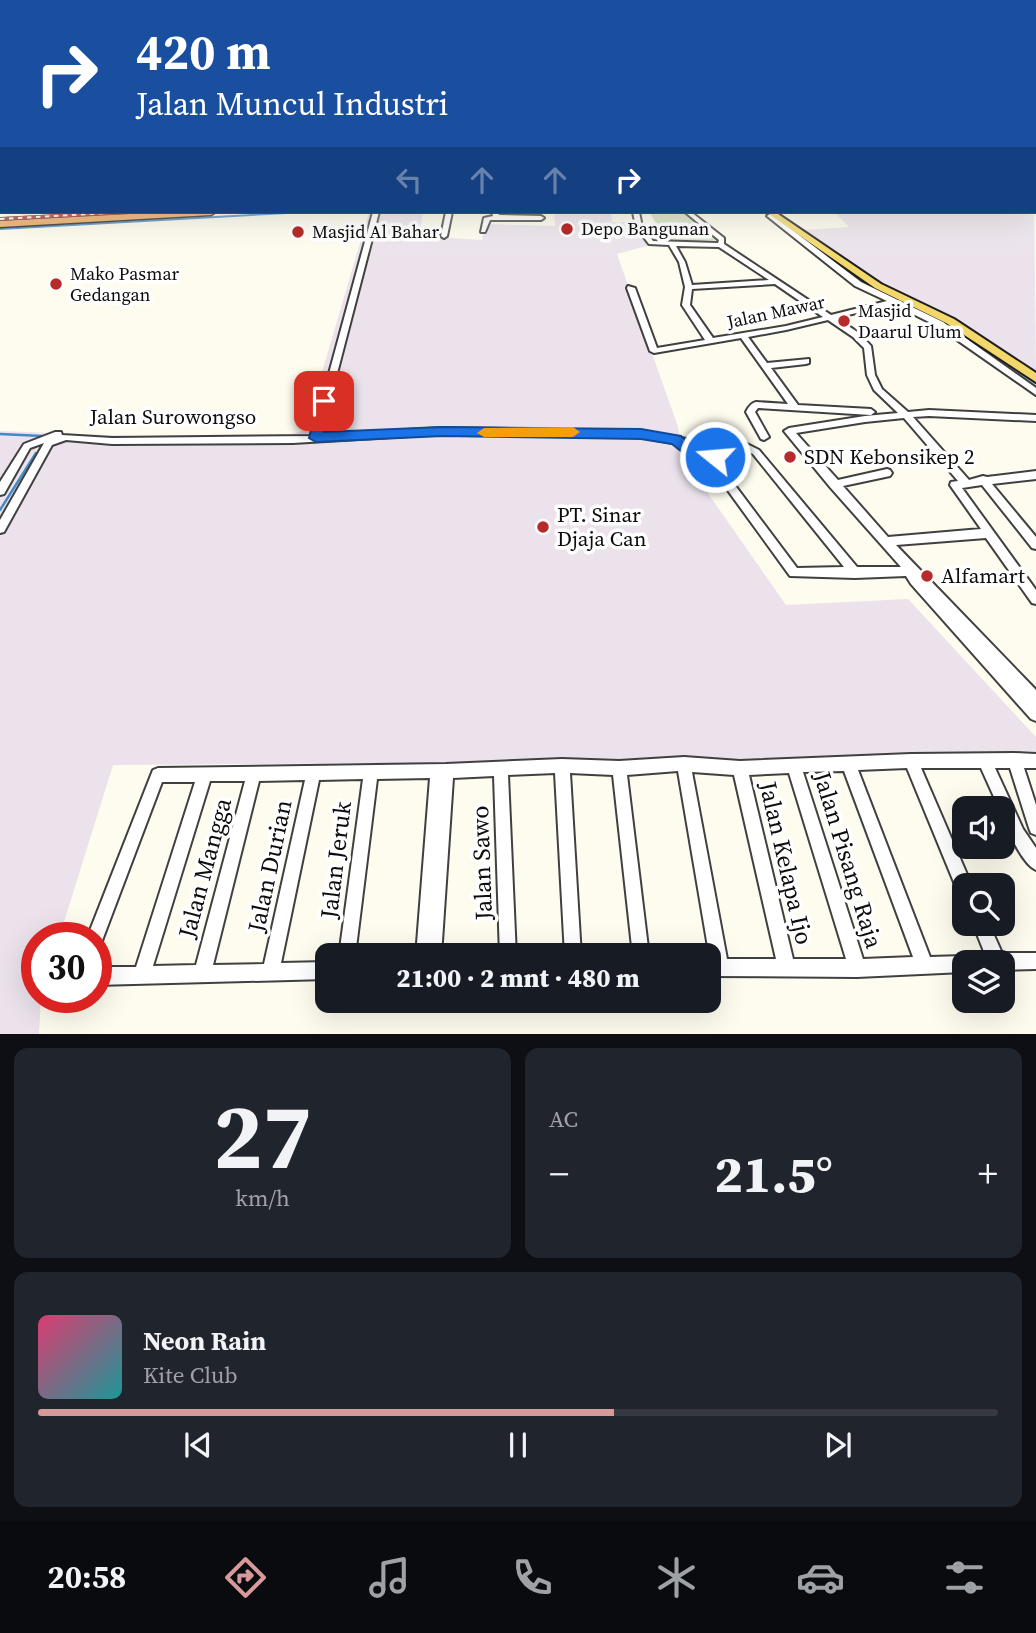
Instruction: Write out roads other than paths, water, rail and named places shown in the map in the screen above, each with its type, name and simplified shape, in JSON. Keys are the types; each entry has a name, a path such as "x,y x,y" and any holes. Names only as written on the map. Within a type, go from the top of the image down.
{"highway":[{"path":"0,222 130,214"},
{"path":"0,222 169,214"}],"main road":[{"path":"774,214 896,301 952,327 1036,378"}],"street":[{"path":"0,215 19,214"},
{"path":"316,438 375,214"},
{"path":"444,236 449,214"},
{"path":"483,230 487,218 496,214 541,218"},
{"path":"636,214 639,227 652,243 721,245 831,317 864,343 873,382 965,482"},
{"path":"691,214 722,239 721,245"},
{"path":"672,245 682,262 689,287 686,306 711,342"},
{"path":"689,287 776,282"},
{"name":"Jalan Mawar","path":"631,288 654,351 743,336 896,301"},
{"path":"952,327 1036,392"},
{"path":"743,336 794,406"},
{"path":"765,366 806,361"},
{"path":"764,437 750,412 753,406 1036,418"},
{"path":"904,413 789,431 1036,714"},
{"name":"Jalan Surowongso","path":"46,440 65,437 113,441 316,438 442,431 570,432 641,434 749,448"},
{"path":"0,491 27,446 46,440"},
{"path":"0,528 46,440"},
{"name":"Jalan Surowongso","path":"676,440 698,459 713,458"},
{"path":"691,452 703,444 712,448 713,458 792,572 855,573 910,569"},
{"path":"713,458 749,448 759,456 855,573"},
{"path":"834,484 887,473"},
{"path":"1034,594 957,491 956,484 1036,475"},
{"path":"983,480 1036,545"},
{"path":"887,541 990,533"},
{"path":"910,569 1036,699"},
{"path":"1014,760 1036,828"},
{"path":"101,922 155,778 163,775 442,771 562,766 619,768 684,764 740,768 911,761 1036,761"},
{"path":"911,761 958,873"},
{"path":"985,761 1018,834 1036,863"},
{"path":"684,764 710,943"},
{"path":"849,765 925,966"},
{"path":"562,766 572,943"},
{"name":"Jalan Pisang Raja","path":"794,766 858,968"},
{"path":"619,768 639,943"},
{"name":"Jalan Kelapa Ijo","path":"740,768 788,969"},
{"name":"Jalan Sawo","path":"501,769 508,943"},
{"name":"Jalan Jeruk","path":"348,943 371,771"},
{"path":"425,943 442,771"},
{"path":"434,943 442,771"},
{"name":"Jalan Durian","path":"271,971 314,772"},
{"name":"Jalan Mangga","path":"202,974 254,773"},
{"path":"142,973 205,774"},
{"path":"1015,962 1036,961"},
{"path":"721,968 952,965"},
{"path":"112,975 315,971"}],"waterway":[{"path":"0,229 269,214"},
{"path":"911,308 961,334 1036,389"},
{"path":"0,434 42,436"},
{"path":"0,510 36,453"}],"railway":[{"path":"0,219 91,214"}],"place":[{"name":"Depo Bangunan","path":"567,229"},
{"name":"Masjid Al Bahar","path":"298,232"},
{"name":"Mako Pasmar Gedangan","path":"56,284"},
{"name":"Masjid Daarul Ulum","path":"844,321"},
{"name":"SDN Kebonsikep 2","path":"790,457"},
{"name":"PT. Sinar Djaja Can","path":"543,527"},
{"name":"Alfamart","path":"927,576"}]}
